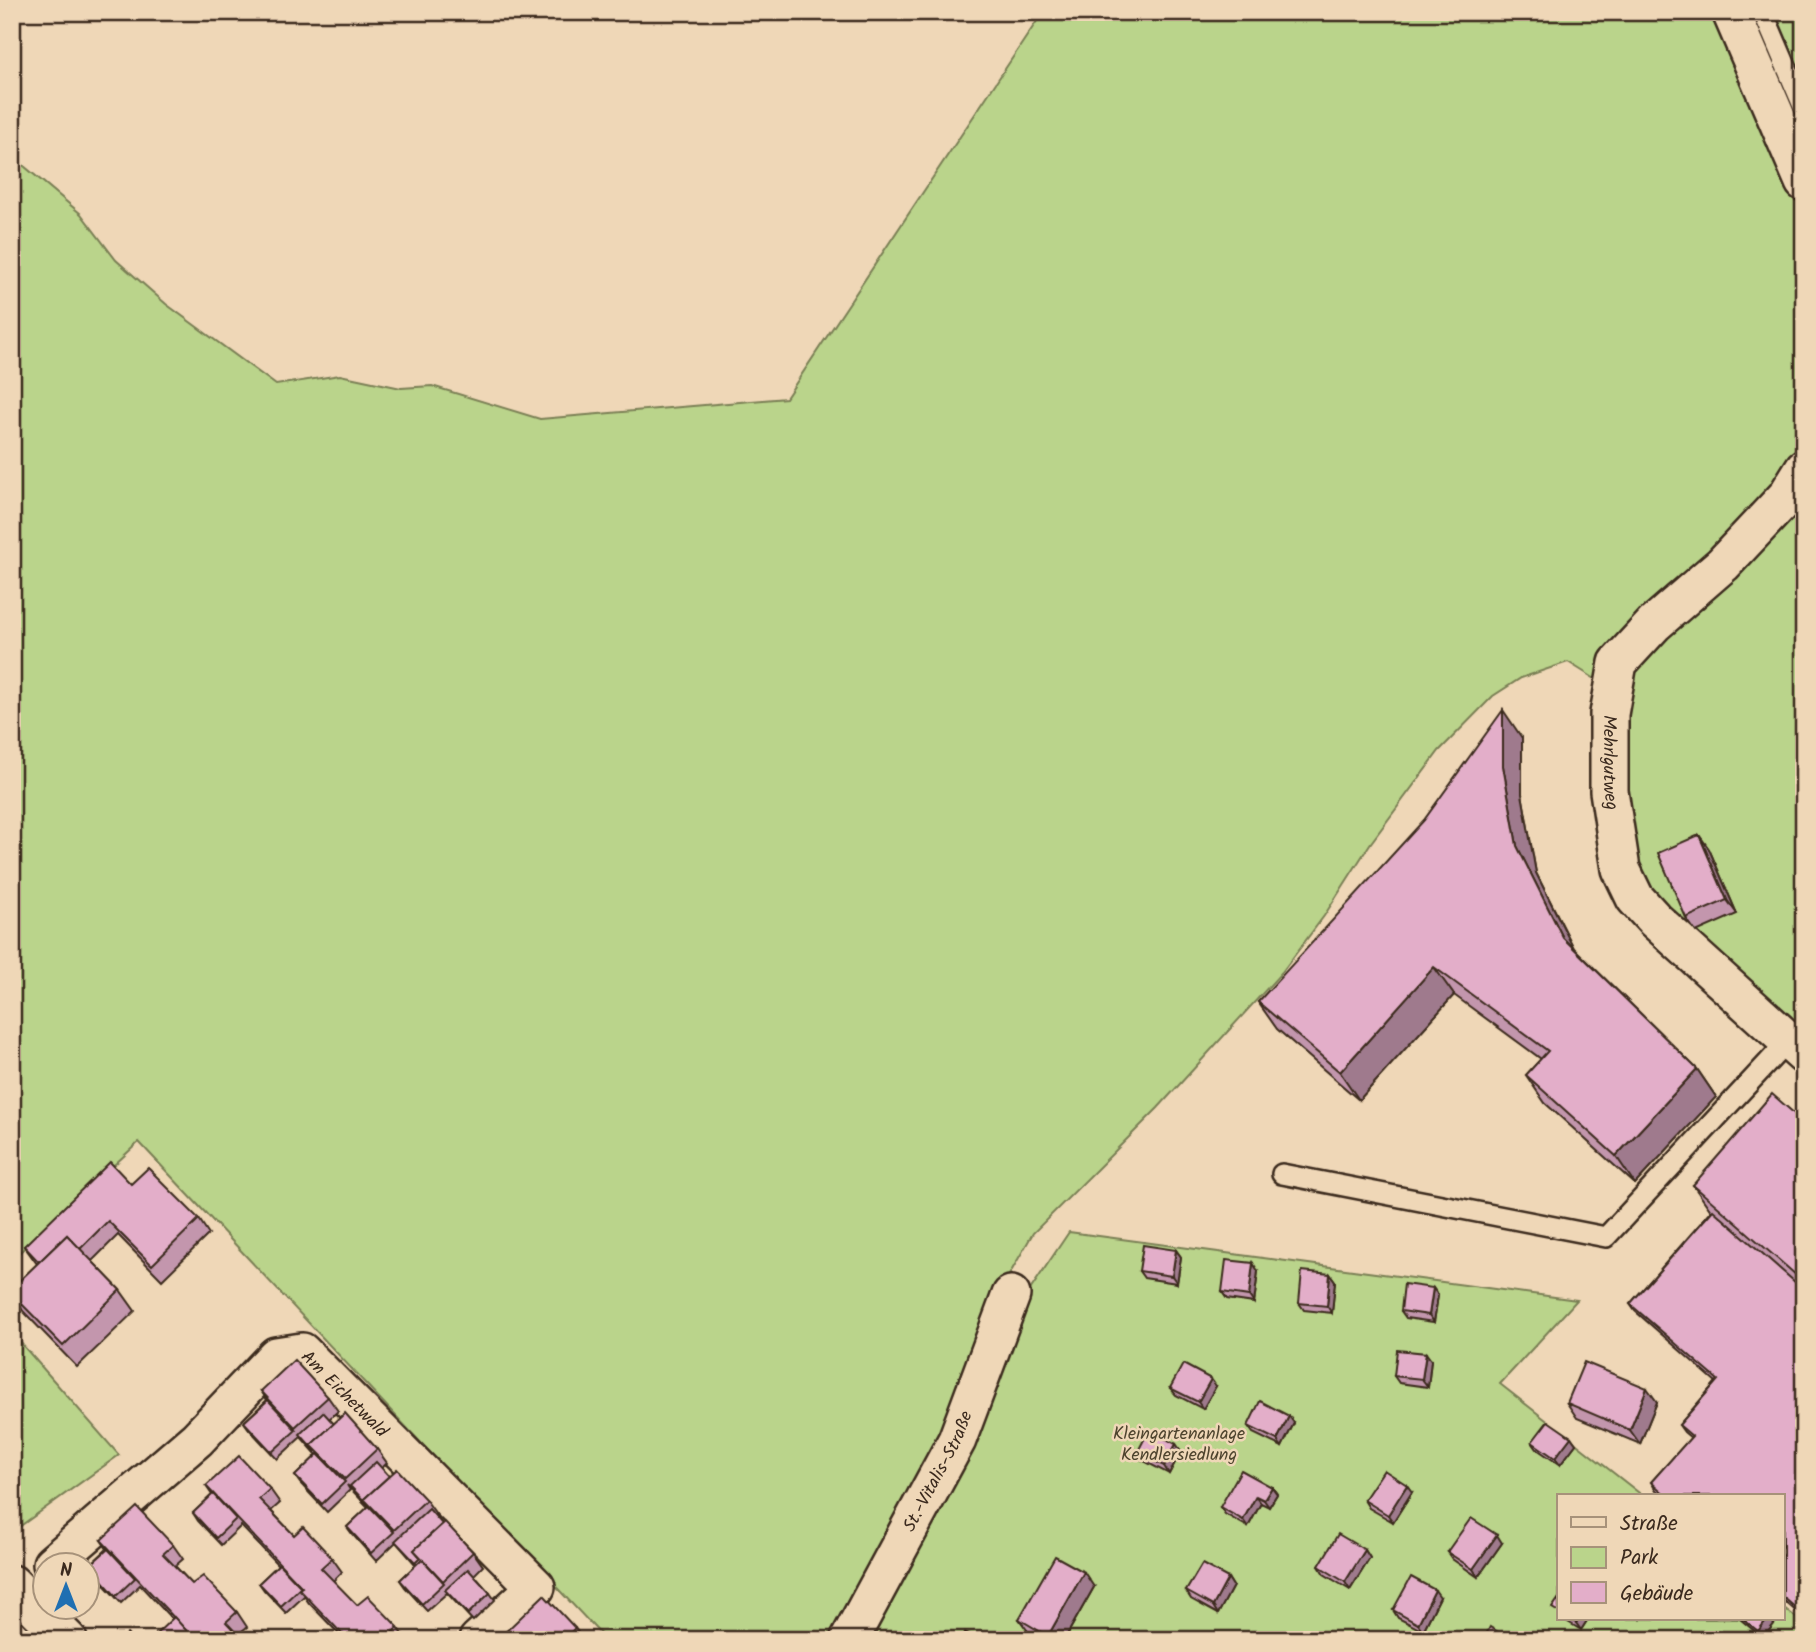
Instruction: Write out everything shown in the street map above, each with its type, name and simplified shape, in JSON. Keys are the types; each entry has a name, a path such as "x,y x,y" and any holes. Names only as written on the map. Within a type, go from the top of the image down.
{"street":[{"path":"1731,12 1804,182"},
{"name":"Mehrlgutweg","path":"1796,1048 1655,920 1635,898 1620,869 1609,791 1609,714 1618,663 1654,624 1723,564 1786,497 1804,468"},
{"name":"St.-Vitalis-Straße","path":"849,1640 957,1440 1011,1295"},
{"name":"Am Eichetwald","path":"68,1550 197,1439 276,1356 302,1352 536,1587 478,1640"},
{"path":"26,1582 68,1640"}],"lane":[{"path":"1763,12 1804,107"},
{"path":"1282,1174 1606,1237 1796,1048"}],"green space":[{"path":"1043,12 1721,12 1804,205 1804,1025 1784,1016 1649,893 1633,858 1623,766 1624,697 1568,662 1521,678 1493,696 1439,751 1370,844 1324,916 1282,972 1158,1108 1033,1233 1008,1277 954,1428 836,1640 606,1640 139,1142 20,1252 12,1263 12,156 81,214 116,260 166,304 276,385 340,375 401,388 432,386 540,419 786,398"},
{"path":"1774,12 1804,12 1804,82"},
{"name":"Kleingartenanlage Kendlersiedlung","path":"1069,1232 1577,1300 1500,1384 1640,1494 1557,1494 1557,1620 1784,1620 1784,1608 1804,1624 1804,1640 862,1640 1016,1311"},
{"path":"12,1333 119,1455 12,1532"}],"building":[{"path":"1503,710 1503,766 1517,846 1563,938 1697,1069 1616,1156 1526,1075 1548,1051 1434,967 1340,1072 1258,1002 1424,820"},
{"path":"1699,835 1727,900 1686,918 1658,853"},
{"path":"1772,1094 1804,1122 1804,1282 1693,1185"},
{"path":"110,1162 131,1184 148,1168 199,1219 152,1265 108,1221 80,1249 67,1235 39,1262 24,1246"},
{"path":"1713,1210 1804,1290 1804,1615 1784,1598 1784,1494 1665,1494 1651,1482 1692,1436 1679,1425 1718,1380 1630,1304"},
{"path":"67,1235 120,1290 63,1346 12,1294 12,1288"},
{"path":"1143,1245 1176,1250 1172,1276 1139,1271"},
{"path":"1226,1260 1253,1263 1249,1296 1222,1292"},
{"path":"1302,1271 1330,1274 1327,1306 1299,1303"},
{"path":"1404,1284 1433,1288 1429,1315 1401,1311"},
{"path":"1397,1350 1426,1353 1422,1379 1394,1376"},
{"path":"294,1360 328,1397 295,1427 261,1391"},
{"path":"1584,1362 1647,1388 1630,1430 1567,1403"},
{"path":"1183,1364 1211,1379 1198,1402 1170,1388"},
{"path":"268,1400 296,1430 272,1452 244,1422"},
{"path":"1260,1401 1289,1416 1277,1440 1248,1426"},
{"path":"323,1412 334,1424 311,1445 316,1452 300,1434"},
{"path":"345,1413 377,1449 345,1479 311,1445"},
{"path":"1548,1421 1571,1437 1555,1458 1532,1442"},
{"path":"1149,1430 1176,1444 1164,1466 1137,1453"},
{"path":"318,1454 345,1482 322,1504 295,1476"},
{"path":"239,1456 270,1489 259,1499 294,1535 303,1527 332,1558 321,1568 357,1605 368,1596 398,1627 385,1640 348,1640 299,1589 302,1587 206,1486"},
{"path":"376,1462 389,1476 364,1499 369,1506 350,1486"},
{"path":"397,1469 426,1500 394,1530 364,1499"},
{"path":"1241,1470 1272,1487 1264,1500 1256,1496 1243,1520 1220,1507"},
{"path":"1384,1470 1407,1485 1388,1515 1364,1500"},
{"path":"213,1494 236,1519 216,1538 193,1513"},
{"path":"369,1506 394,1532 371,1553 347,1527"},
{"path":"137,1507 173,1545 163,1554 192,1584 203,1576 237,1612 226,1622 243,1640 195,1640 101,1540"},
{"path":"429,1509 442,1524 414,1550 420,1557 415,1562 395,1541"},
{"path":"1471,1518 1497,1535 1473,1569 1447,1552"},
{"path":"445,1522 473,1552 443,1581 414,1550"},
{"path":"1338,1534 1365,1550 1345,1582 1319,1566"},
{"path":"108,1549 135,1578 116,1596 102,1580 102,1554"},
{"path":"1055,1556 1084,1572 1048,1636 1019,1619"},
{"path":"422,1559 444,1583 422,1604 400,1580"},
{"path":"279,1564 301,1587 281,1606 259,1583"},
{"path":"1202,1564 1228,1578 1213,1606 1186,1591"},
{"path":"468,1569 490,1593 468,1614 445,1590"},
{"path":"1411,1577 1435,1590 1418,1624 1393,1610"},
{"path":"544,1595 575,1628 563,1640 497,1640"},
{"path":"174,1617 195,1640 156,1640 153,1637"},
{"path":"1744,1620 1766,1620 1758,1631"},
{"path":"1490,1627 1512,1640 1483,1640"},
{"path":"1305,1630 1320,1640 1298,1640"},
{"path":"965,1632 980,1640 961,1640"},
{"path":"1650,1632 1662,1640 1645,1640"},
{"path":"343,1634 348,1640 337,1640"}]}
